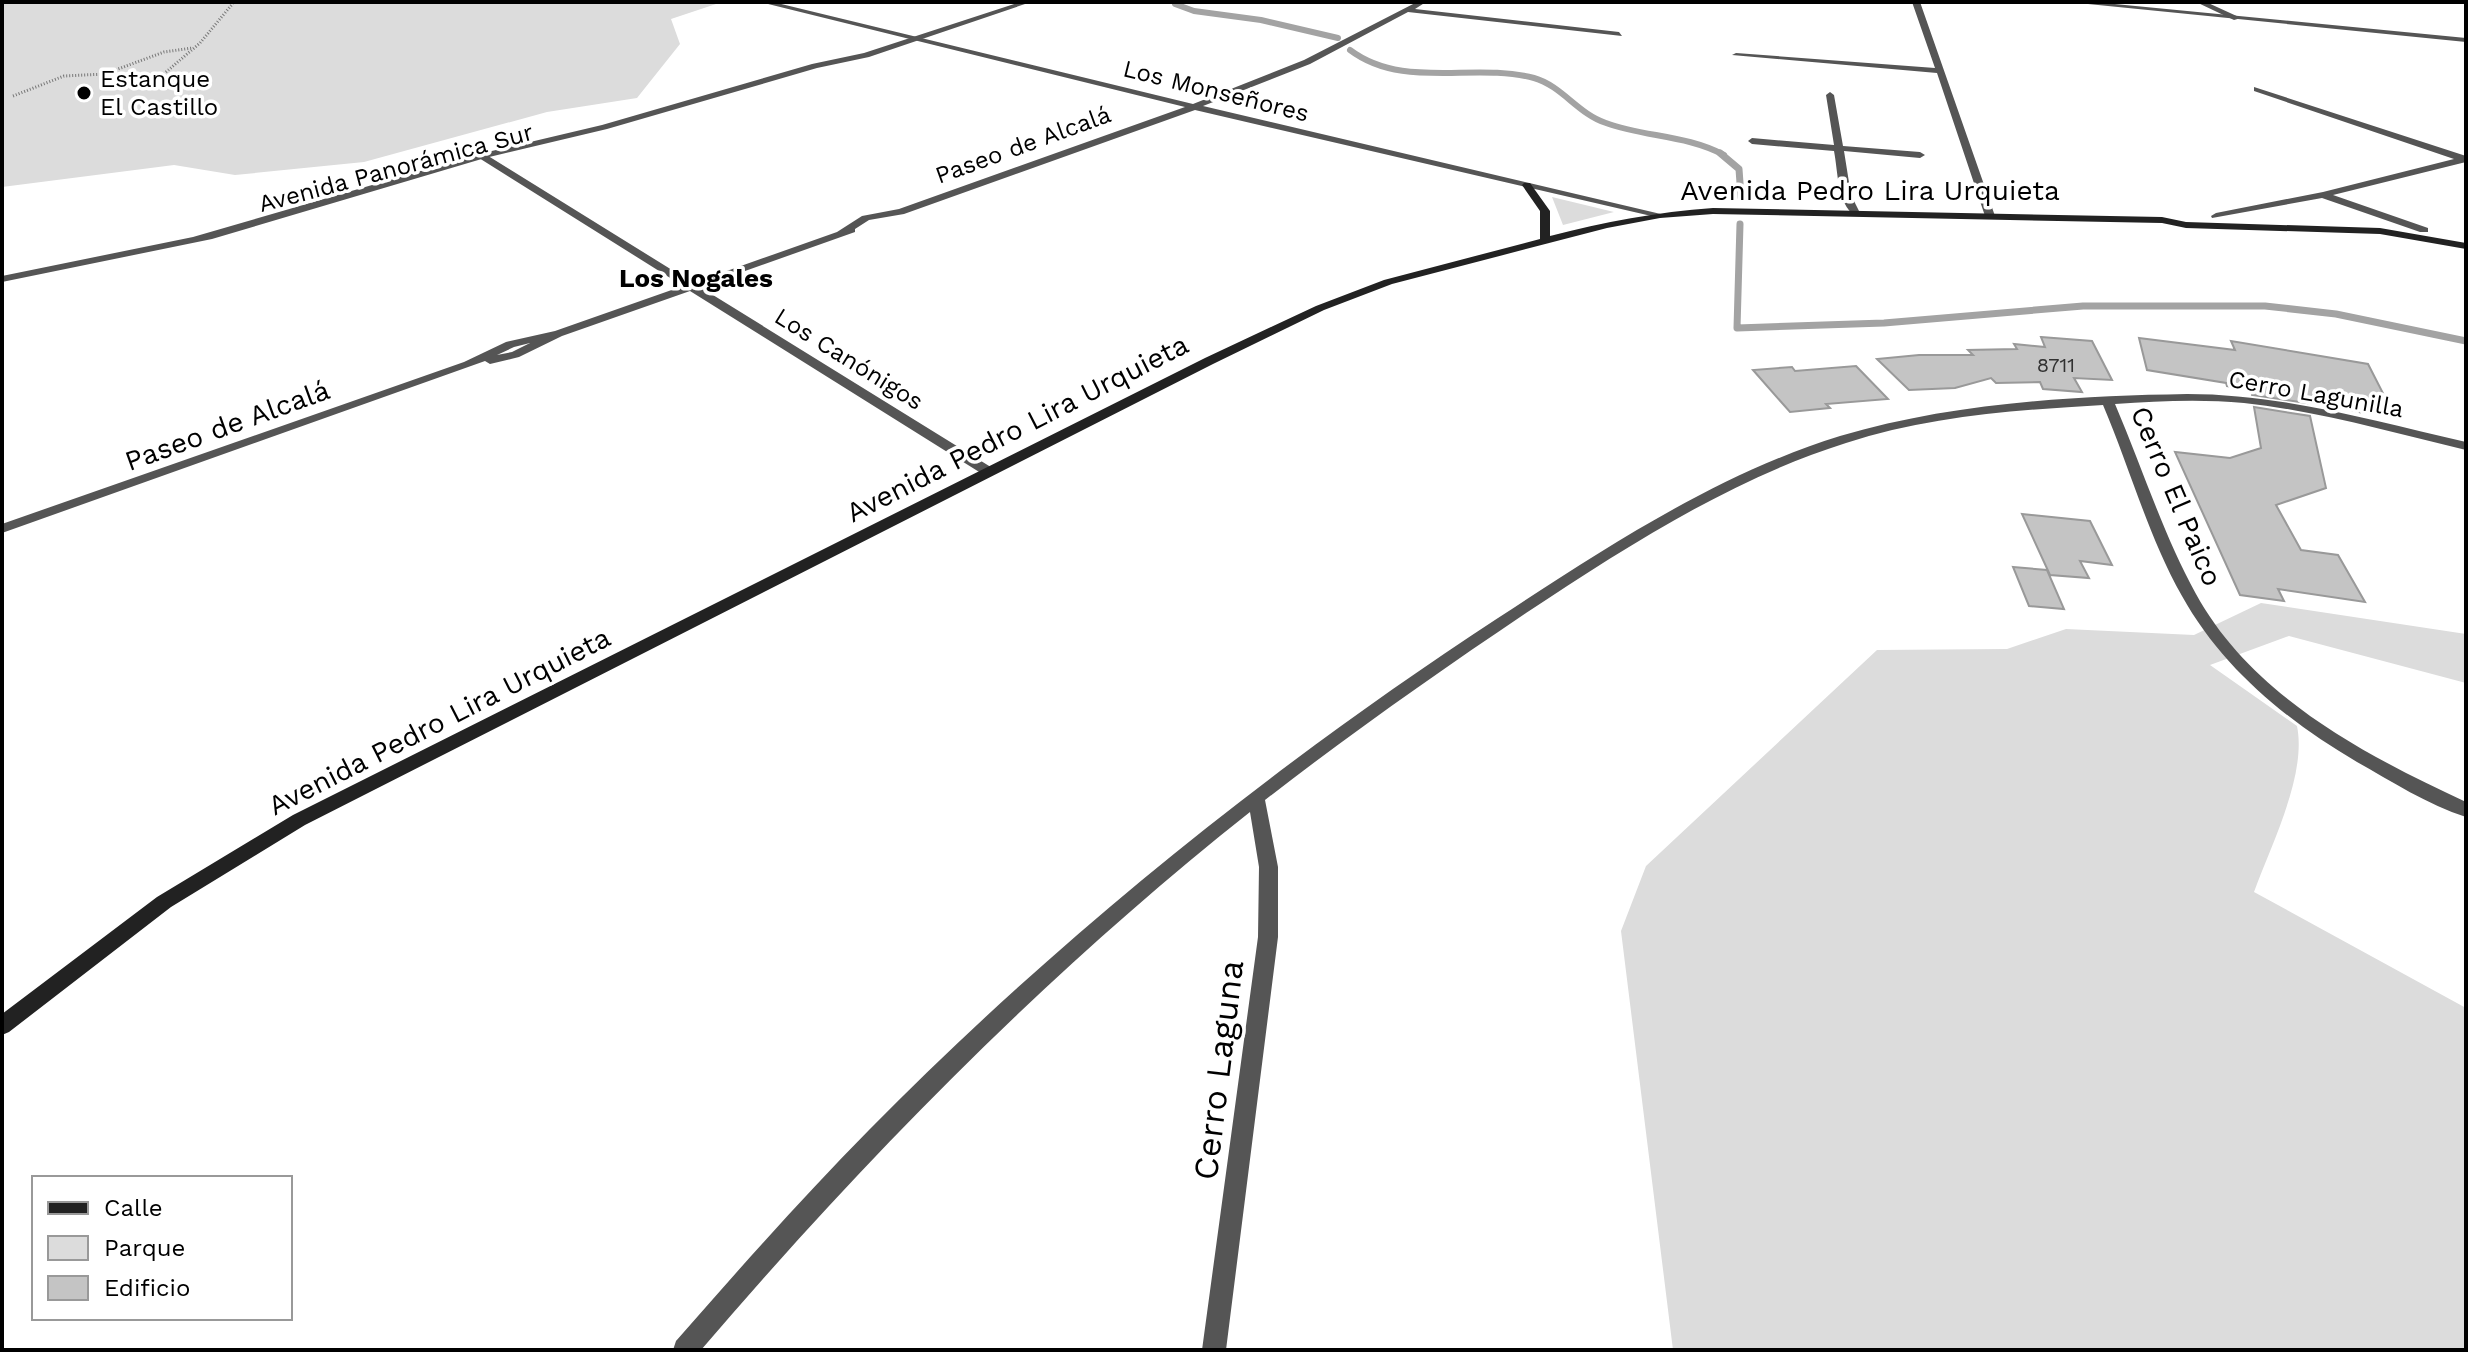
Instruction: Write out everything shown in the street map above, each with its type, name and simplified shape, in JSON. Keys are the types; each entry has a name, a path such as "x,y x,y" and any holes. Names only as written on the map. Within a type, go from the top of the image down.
{"main road":[{"path":"1527,185 1545,211 1545,240"},
{"name":"Avenida Pedro Lira Urquieta","path":"2,1026 164,902 299,820 1209,361 1341,299 1388,282 1545,240 1660,215 1713,211 2162,220 2186,225 2380,231 2466,246"},
{"name":"Avenida Pedro Lira Urquieta","path":"2162,220 2173,215 2341,221 2424,230 2466,240"}],"street":[{"name":"Los Monseñores","path":"764,2 1194,107 1660,215"},
{"name":"Avenida Panorámica Sur","path":"2,279 280,223 487,160 815,66 866,55 1027,2"},
{"name":"Paseo de Alcalá","path":"2,529 468,365 515,355 558,334 841,233 880,225 901,212 1194,107 1320,57 1422,2"},
{"path":"1916,2 1990,216"},
{"path":"2072,2 2466,40"},
{"path":"2200,2 2237,18"},
{"path":"1408,10 1619,34"},
{"path":"1736,55 1940,71"},
{"path":"2257,89 2465,160"},
{"path":"1830,95 1846,195 1855,213"},
{"path":"1752,141 1920,155"},
{"name":"Los Canónigos","path":"487,160 989,472"},
{"path":"2216,216 2323,195 2465,160"},
{"path":"2323,195 2424,230"},
{"name":"Cerro Lagunilla","path":"685,1350 817,1202 928,1086 1104,921 1256,798 1356,723 1597,561 1745,477 1800,454 1881,428 1919,420 1987,409 2177,396 2249,401 2325,414 2466,446"},
{"name":"Cerro El Paico","path":"2108,401 2182,581 2221,641 2266,687 2322,729 2383,768 2466,810"},
{"name":"Cerro Laguna","path":"1214,1350 1268,930 1266,839 1256,798"}],"path":[{"path":"13,96 64,76 105,74 159,78 195,48 234,2"},
{"path":"105,74 164,52 195,48"}],"green space":[{"path":"2,2 722,2 671,19 680,44 637,98 547,112 364,162 235,175 174,165 2,187"},
{"path":"1552,197 1614,212 1563,225"},
{"path":"2261,603 2466,634 2466,683 2289,636 2210,665 2297,726 2299,745 2292,788 2254,892 2466,1008 2466,1350 1673,1350 1621,931 1646,866 1877,650 2007,649 2066,629 2194,635"}],"building":[{"path":"2041,337 2092,341 2112,380 2074,378 2082,392 2043,389 2040,382 1996,383 1991,378 1955,388 1909,390 1877,359 1973,355 1968,350 2017,349 2014,344 2045,347"},
{"path":"2139,338 2235,350 2231,341 2368,364 2388,403 2353,400 2359,412 2306,399 2307,403 2252,395 2252,390 2227,386 2226,383 2147,370"},
{"path":"1856,366 1888,399 1826,404 1830,408 1790,412 1753,370 1792,367 1795,371"},
{"path":"2254,407 2310,416 2326,488 2276,505 2301,550 2338,555 2365,602 2278,589 2284,601 2240,595 2175,452 2230,458 2261,448"},
{"path":"2022,514 2090,521 2112,565 2080,561 2089,578 2050,575"},
{"path":"2013,567 2047,570 2064,609 2029,606"}],"waterway":[{"path":"1177,2 1175,4 1194,11 1261,20 1338,38"},
{"path":"1350,50 1371,62 1393,69 1439,73 1487,72 1534,78 1553,87 1596,119 1720,153"},
{"path":"1720,153 1724,155"},
{"path":"1720,153 1739,169 1741,197"},
{"path":"1740,224 1737,328 1884,323 2083,306 2265,306 2336,314 2466,341"}],"place":[{"name":"Estanque El Castillo","path":"84,93"}],"district":[{"name":"Los Nogales","path":"696,278"}]}
